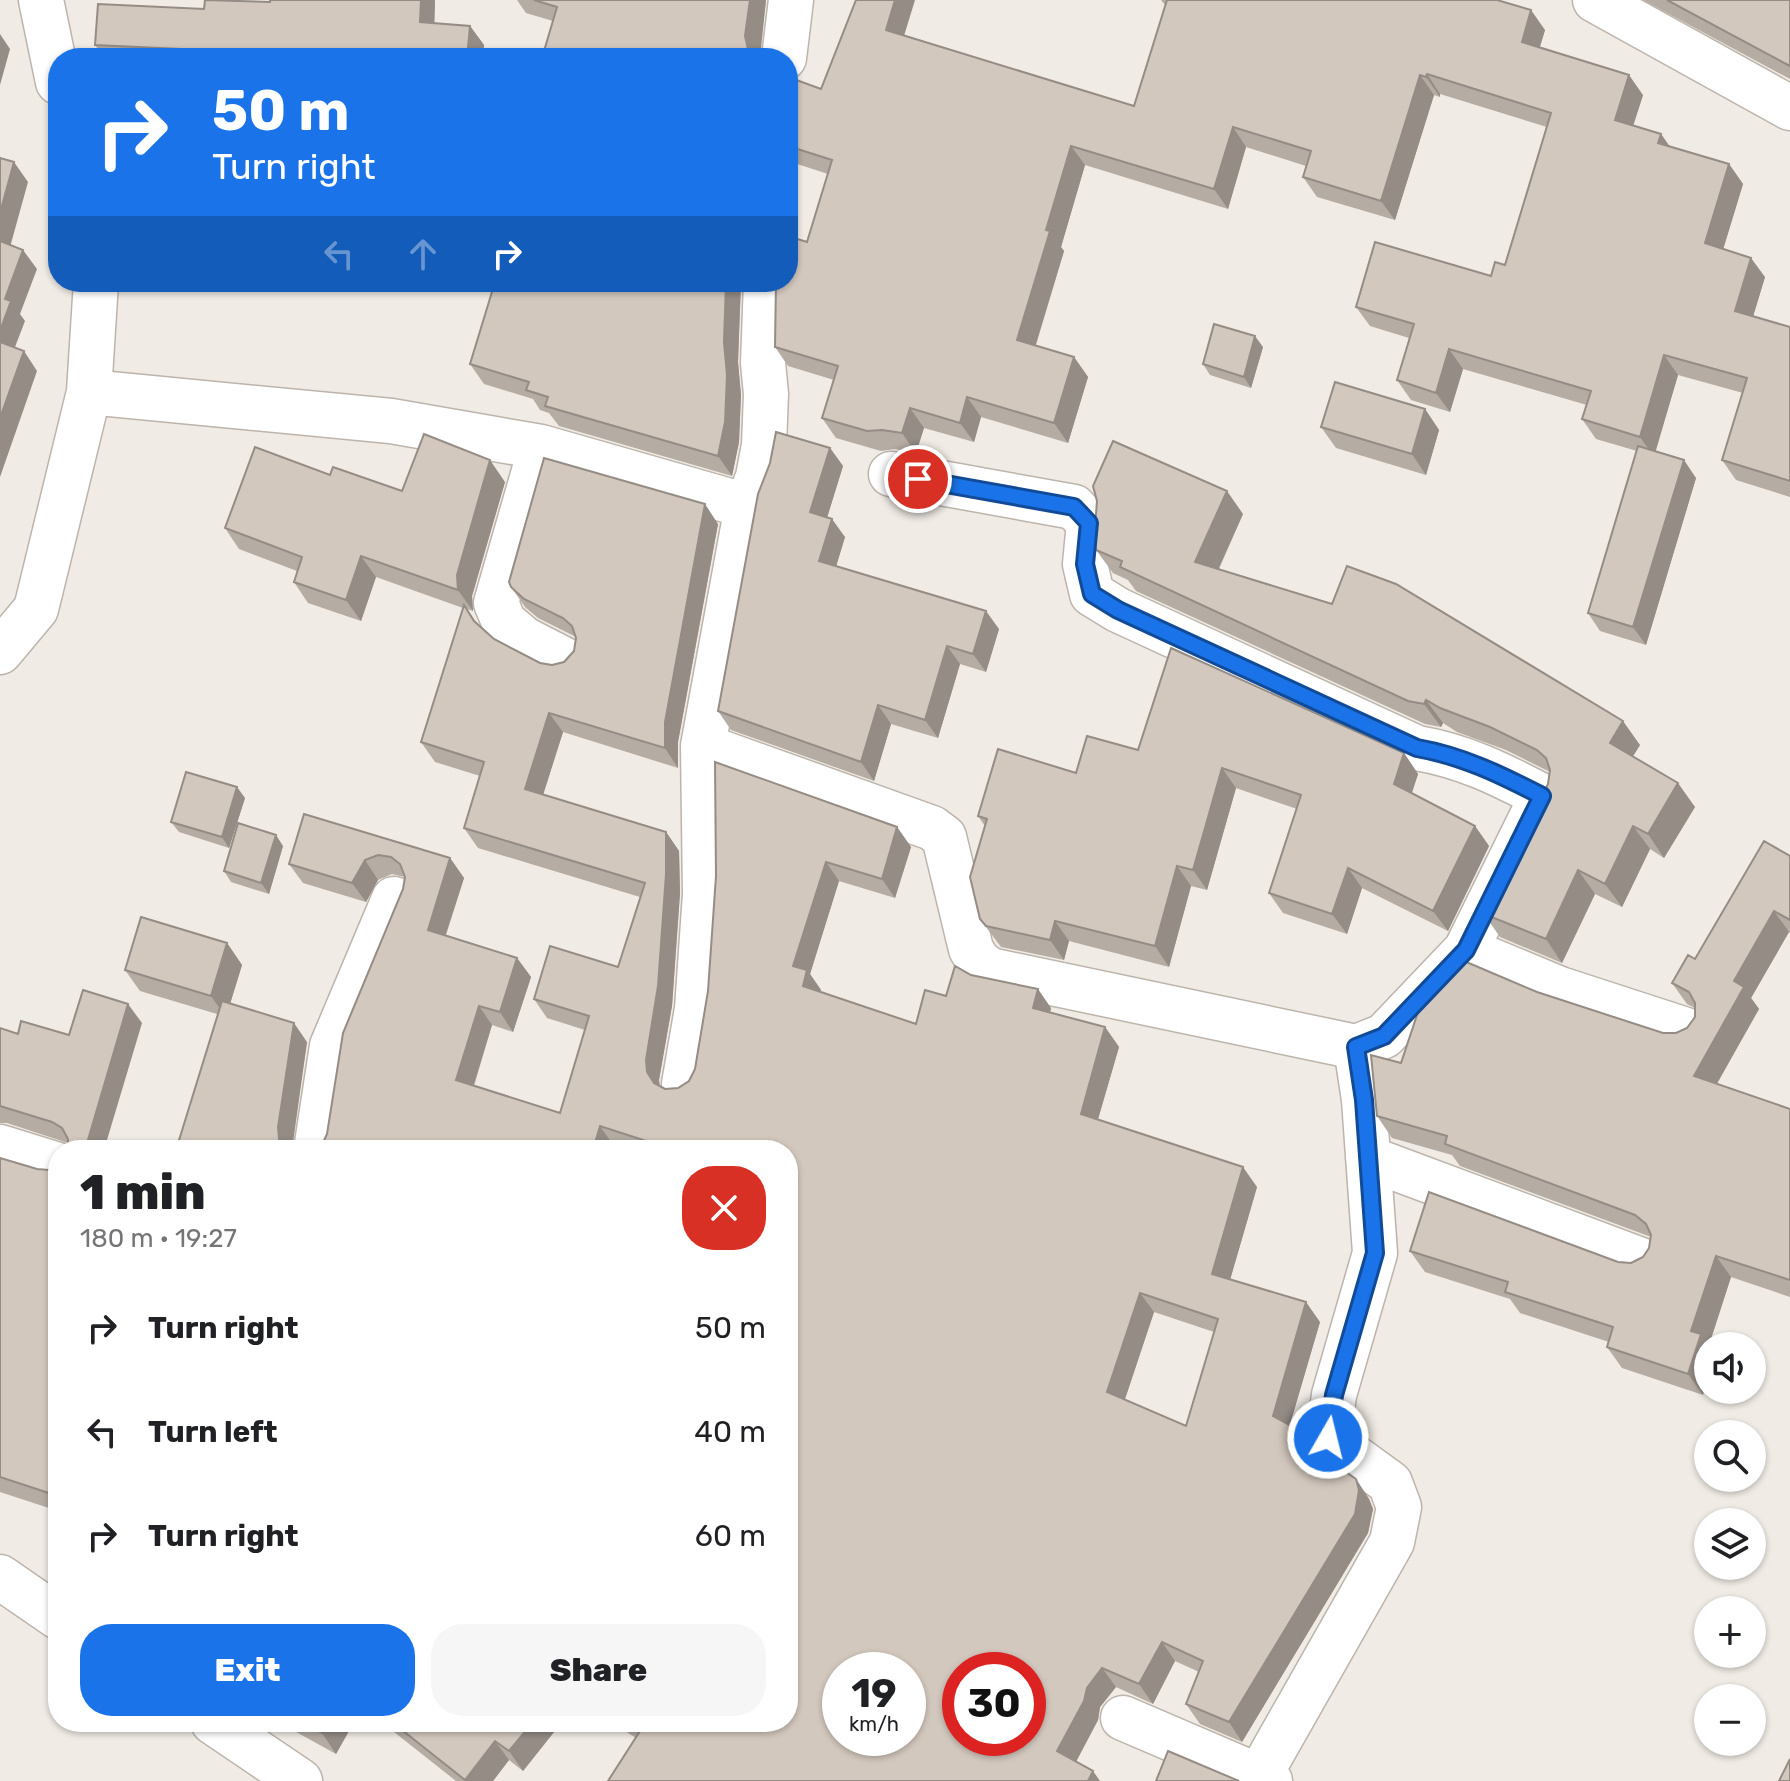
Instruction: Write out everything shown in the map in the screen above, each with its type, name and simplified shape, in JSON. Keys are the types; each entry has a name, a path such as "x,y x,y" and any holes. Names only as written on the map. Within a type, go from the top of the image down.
{"street":[{"path":"41,0 51,48"},
{"path":"785,48 791,0"},
{"path":"1595,0 1790,108"},
{"path":"0,652 89,392 95,292"},
{"path":"684,1084 697,1009 705,894 703,746 747,506 758,477 764,445 766,292"},
{"path":"89,392 391,421 541,447 747,506"},
{"path":"541,447 496,603 504,622 524,639 565,660"},
{"path":"703,746 932,828 944,837 971,949 978,961 990,970 1356,1047 1384,1036 1466,950 1542,796 1463,758 1417,748 1118,610 1092,594 1085,564 1089,523 1074,507 891,474"},
{"path":"318,1140 332,1046 394,899"},
{"path":"1466,950 1560,989 1686,1030"},
{"path":"1123,1718 1265,1779 1392,1542 1399,1507 1390,1483 1328,1438 1334,1395 1375,1253 1364,1100 1356,1047"},
{"path":"0,1147 48,1162"},
{"path":"1368,1158 1641,1260"},
{"path":"0,1577 48,1610"},
{"path":"228,1732 300,1781"}],"building":[{"path":"205,0 421,0 420,22 470,26 468,48 159,48 95,45 98,4 204,9"},
{"path":"534,0 750,0 745,36 748,48 545,48 557,7"},
{"path":"856,0 895,0 886,30 1134,106 1167,0 1497,0 1531,10 1522,42 1629,75 1615,120 1661,134 1658,143 1729,164 1705,243 1751,258 1735,311 1790,327 1790,481 1722,460 1747,378 1664,355 1640,437 1582,419 1591,391 1449,349 1436,393 1397,380 1414,324 1356,307 1375,242 1491,276 1495,262 1505,265 1551,113 1427,74 1426,77 1420,75 1381,201 1303,177 1311,151 1233,127 1214,189 1071,146 1046,230 1050,231 1017,340 1074,357 1054,423 967,397 960,423 910,408 902,433 867,431 822,418 838,366 775,347 776,292 798,292 798,239 807,242 832,160 798,149 798,81 821,89"},
{"path":"1667,0 1790,0 1790,66"},
{"path":"0,158 14,162 0,213"},
{"path":"0,241 23,250 5,299 11,301 0,331"},
{"path":"492,292 726,292 725,422 718,456 545,406 548,397 526,390 529,382 470,364"},
{"path":"1214,324 1255,336 1244,377 1203,364"},
{"path":"0,342 24,351 0,418"},
{"path":"1335,382 1425,409 1412,454 1321,427"},
{"path":"776,432 830,448 810,512 832,519 819,561 986,611 973,654 947,646 925,720 878,705 861,762 718,711 758,494 770,463"},
{"path":"424,434 490,460 457,575 458,590 361,556 346,600 294,582 302,557 225,528 255,447 330,475 333,467 402,491"},
{"path":"1113,441 1227,491 1195,562 1332,604 1347,566 1396,584 1623,721 1610,743 1678,783 1648,834 1633,826 1605,884 1578,870 1546,939 1484,914 1548,784 1550,770 1546,758 1537,750 1490,727 1426,700 1424,704 1408,701 1120,567 1122,561 1096,550 1097,501 1093,486"},
{"path":"1638,446 1684,460 1633,627 1588,613"},
{"path":"544,458 705,504 665,722 665,748 549,713 525,789 666,832 658,986 646,1060 647,1072 654,1083 665,1089 678,1088 689,1081 695,1069 708,991 716,876 715,762 897,827 882,879 826,862 793,966 807,970 803,986 916,1024 925,990 946,996 955,966 971,975 1038,989 1033,1008 1105,1027 1081,1114 1243,1167 1212,1274 1306,1302 1273,1416 1291,1426 1300,1439 1356,1479 1359,1490 1355,1514 1229,1722 1186,1704 1203,1661 1162,1642 1139,1684 1102,1668 1087,1688 1084,1701 1057,1751 1093,1771 1088,1781 608,1781 639,1732 798,1732 798,1140 643,1140 600,1126 596,1140 324,1140 343,1033 403,889 405,877 400,864 391,857 378,855 365,860 352,883 289,864 304,814 450,858 428,930 517,958 500,1012 479,1006 456,1080 560,1113 589,1016 534,999 550,946 618,967 645,883 464,828 484,762 421,742 464,605 474,621 494,639 540,663 552,665 564,662 574,651 576,638 572,626 563,618 524,599 509,582","holes":["1140,1293 1218,1319 1186,1426 1107,1392"]},
{"path":"1171,648 1404,753 1394,784 1475,826 1433,911 1348,868 1332,914 1269,893 1301,795 1222,768 1193,870 1177,866 1155,946 1055,921 1050,940 986,926 980,919 970,877 987,819 978,816 998,749 1076,773 1087,736 1138,750"},
{"path":"186,772 237,787 222,837 171,822"},
{"path":"238,823 276,835 261,883 224,871"},
{"path":"1764,841 1790,856 1790,920 1774,911 1734,981 1744,987 1694,1076 1790,1109 1790,1280 1716,1256 1691,1331 1694,1332 1694,1356 1688,1374 1607,1347 1613,1327 1505,1292 1508,1282 1410,1251 1429,1192 1618,1262 1631,1263 1643,1257 1649,1248 1651,1235 1646,1224 1635,1215 1445,1144 1447,1136 1377,1116 1371,1055 1401,1063 1424,994 1457,958 1537,992 1663,1033 1676,1033 1687,1028 1695,1017 1695,1003 1689,992 1672,983 1688,955 1695,959"},
{"path":"141,917 227,943 211,996 125,970"},
{"path":"83,990 128,1004 88,1140 68,1140 62,1128 52,1122 0,1106 0,1028 18,1034 21,1021 69,1035"},
{"path":"222,1001 294,1023 278,1127 280,1140 179,1140"},
{"path":"0,1158 48,1170 48,1493 0,1477"},
{"path":"405,1732 525,1732 509,1751 495,1741 465,1780"},
{"path":"1168,1751 1239,1781 1156,1781"},
{"path":"1790,1759 1790,1781 1779,1781"}],"route":[{"path":"918,479 1074,507 1089,523 1085,564 1092,594 1118,610 1417,748 1452,754 1486,767 1542,796 1466,950 1384,1036 1356,1047 1364,1100 1375,1253 1334,1395 1328,1438"}]}
